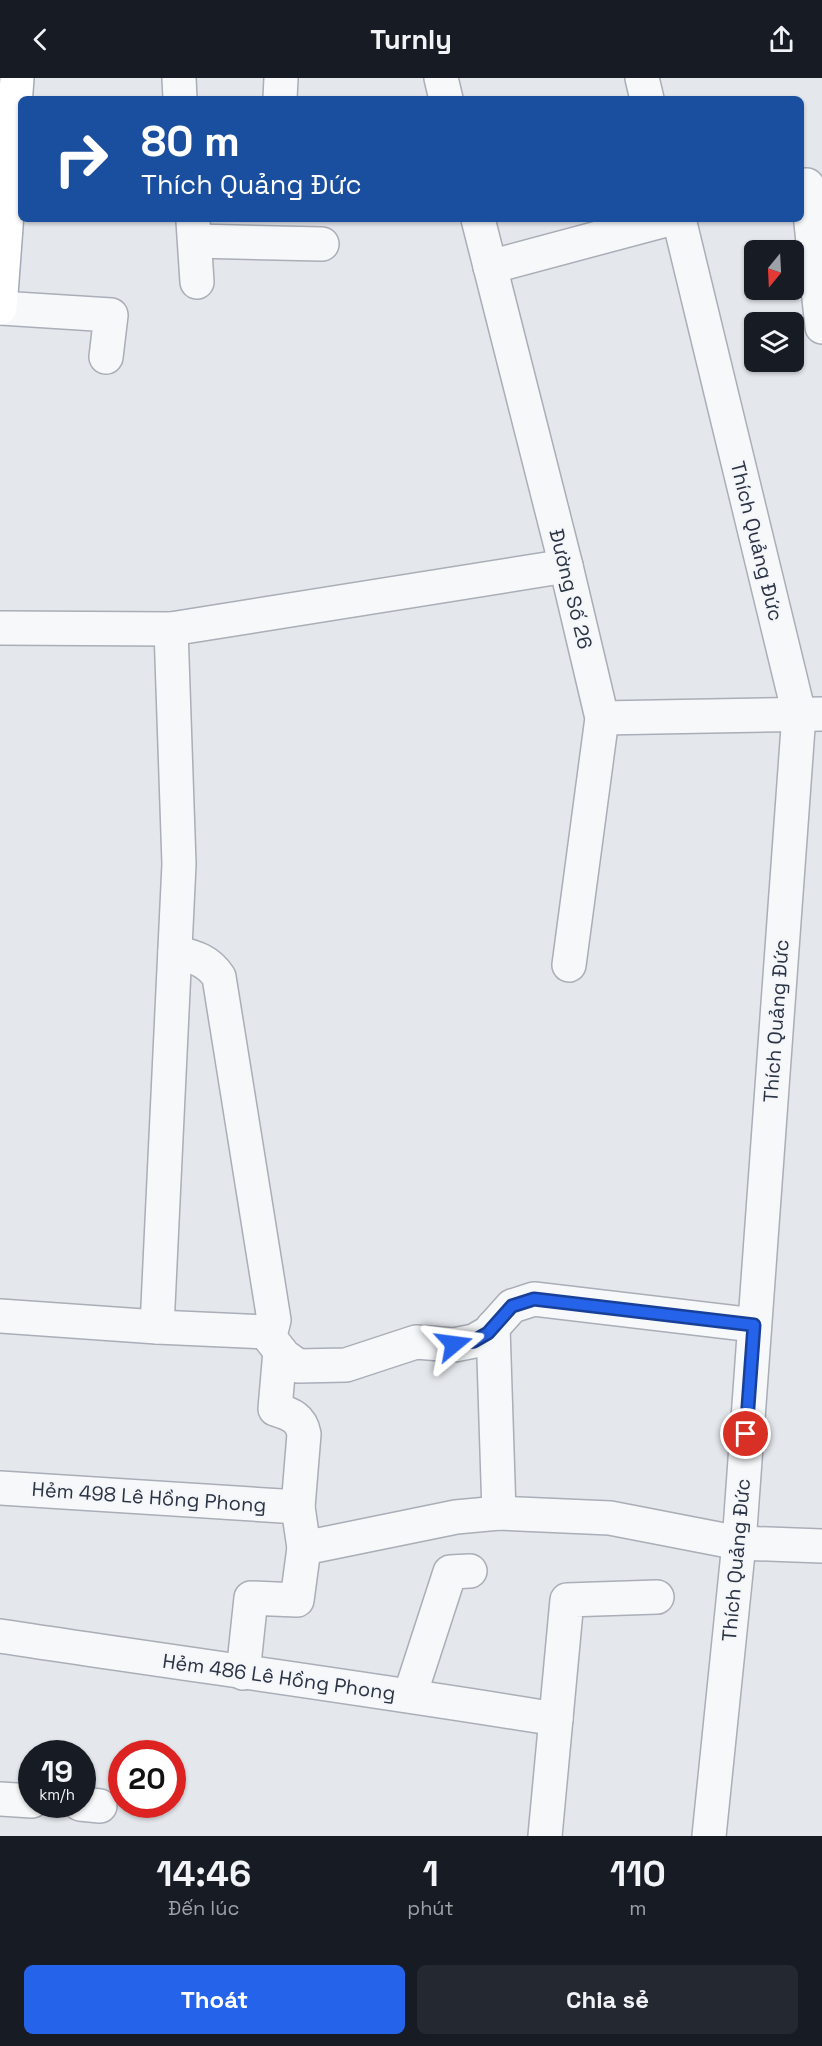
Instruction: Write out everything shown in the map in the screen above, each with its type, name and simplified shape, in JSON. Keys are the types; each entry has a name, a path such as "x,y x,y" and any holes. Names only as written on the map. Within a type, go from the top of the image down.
{"main road":[{"path":"0,308 16,152 17,78"}],"street":[{"path":"179,78 180,96"},
{"path":"280,96 281,78"},
{"path":"441,78 445,96"},
{"path":"642,78 646,96"},
{"path":"810,185 822,327"},
{"name":"Đường Số 26","path":"479,222 602,718 569,965"},
{"path":"490,267 658,222"},
{"name":"Thích Quảng Đức","path":"680,222 810,714 754,1325 739,1543 710,1836"},
{"path":"196,282 195,230 322,244"},
{"path":"0,308 111,315 106,357"},
{"path":"0,628 171,629 566,566"},
{"path":"157,1328 179,864 171,629"},
{"path":"602,718 810,714"},
{"path":"175,952 204,960 213,967 219,977 274,1320 272,1328 275,1409 293,1416 302,1424 304,1434 298,1507 304,1548 297,1600 251,1598 243,1673"},
{"path":"0,1316 157,1328 273,1341 298,1366 346,1365 416,1341 454,1344 474,1341 488,1333 512,1306 534,1299 754,1325"},
{"path":"493,1327 499,1513"},
{"name":"Hẻm 498 Lê Hồng Phong","path":"0,1488 298,1507"},
{"path":"304,1548 456,1517 499,1513 610,1518 739,1543 822,1545"},
{"name":"Hẻm 486 Lê Hồng Phong","path":"0,1636 243,1673 410,1695 450,1572 470,1571"},
{"path":"545,1836 567,1600 657,1597"},
{"path":"410,1695 556,1719"},
{"path":"0,1799 18,1800"}],"route":[{"path":"454,1344 474,1341 488,1333 512,1306 534,1299 754,1325 746,1434"}]}
